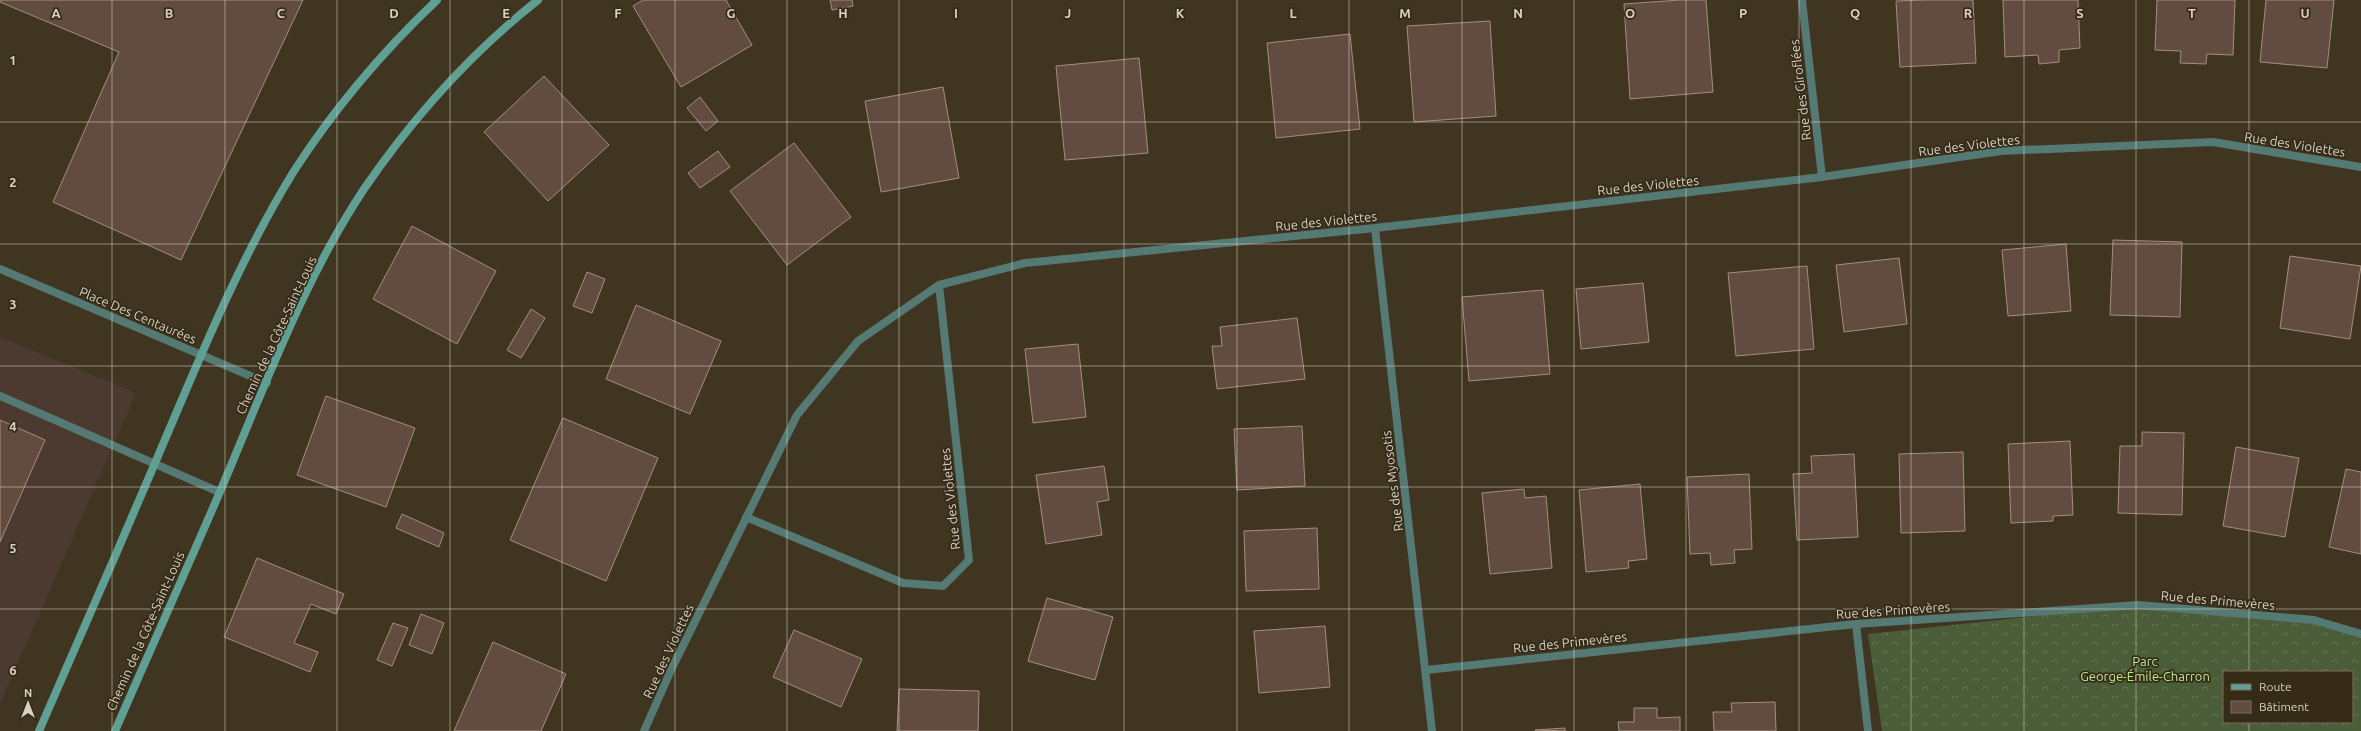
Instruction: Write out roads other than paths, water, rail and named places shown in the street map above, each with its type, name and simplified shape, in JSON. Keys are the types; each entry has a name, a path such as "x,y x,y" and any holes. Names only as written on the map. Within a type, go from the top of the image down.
{"street":[{"path":"39,731 202,356 260,233 314,142 379,59 436,0"},
{"name":"Chemin de la Côte-Saint-Louis","path":"114,731 267,383 324,258 364,190 385,160 462,69 492,39 538,0"},
{"name":"Rue des Giroflées","path":"1802,0 1822,177"},
{"name":"Rue des Violettes","path":"644,731 672,668 797,415 858,341 939,285 1025,263 1375,228 1822,177 2000,151 2212,142 2361,167"},
{"name":"Rue des Myosotis","path":"1375,228 1432,731"},
{"name":"Place Des Centaurées","path":"0,269 267,383"},
{"name":"Rue des Violettes","path":"746,517 903,583 944,586 969,560 939,285"},
{"path":"0,396 220,492"},
{"name":"Rue des Primevères","path":"1426,670 1856,624 2138,605 2314,620 2361,634"},
{"path":"1856,624 1868,731"}],"park label":[{"name":"Parc George-Émile-Charron","path":"2145,668"}]}
